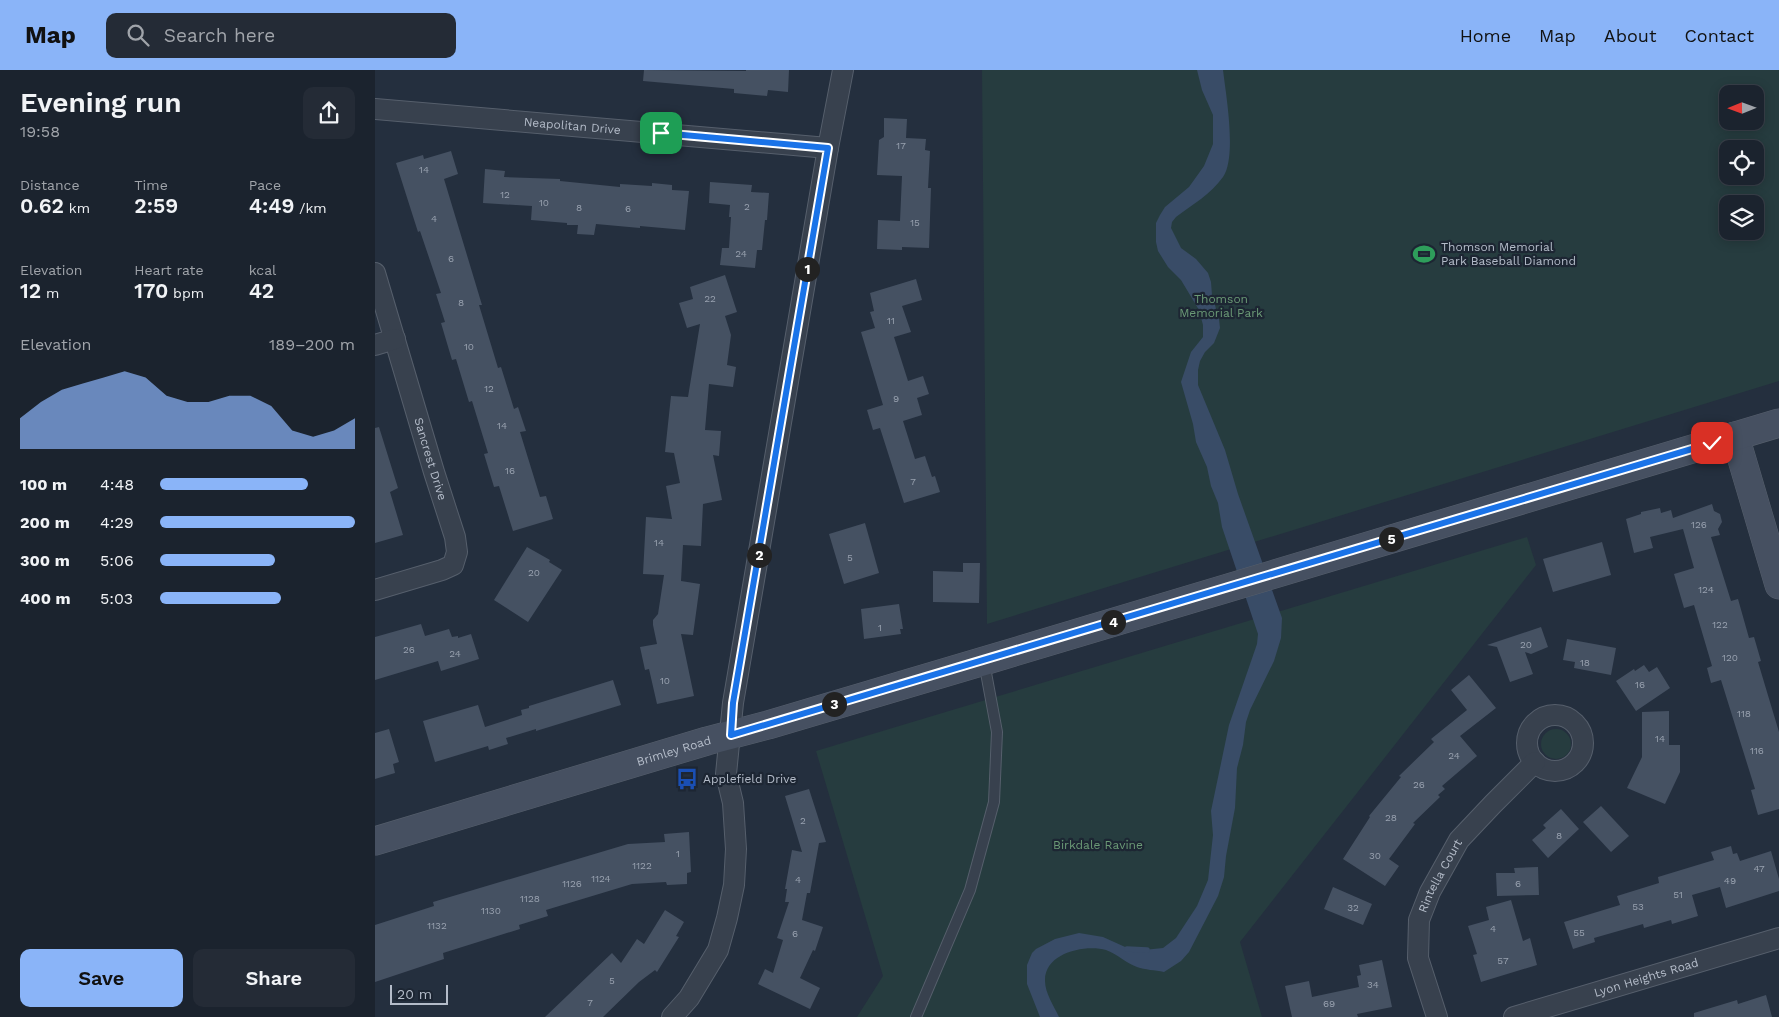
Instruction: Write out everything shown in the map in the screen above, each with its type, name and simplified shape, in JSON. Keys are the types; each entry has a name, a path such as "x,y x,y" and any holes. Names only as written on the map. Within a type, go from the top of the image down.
{"main road":[{"name":"Brimley Road","path":"375,841 984,661 1779,422"},
{"path":"1735,436 1779,585"}],"street":[{"path":"673,1017 689,998 718,950 734,885 736,849 733,803 726,774 733,703 843,70"},
{"name":"Neapolitan Drive","path":"375,109 828,148"},
{"name":"Sancrest Drive","path":"375,273 455,538 457,552 453,565 375,590"},
{"path":"375,345 395,339"},
{"name":"Rintella Court","path":"1437,1017 1418,958 1419,920 1430,892 1459,840 1535,762"},
{"name":"Lyon Heights Road","path":"1513,1017 1779,938"}],"lane":[{"path":"915,1017 969,890 994,802 997,732 984,661"}],"green space":[{"name":"Thomson Memorial Park","path":"982,70 1779,70 1779,381 987,624"},
{"name":"Birkdale Ravine","path":"1527,537 1536,565 1240,942 1262,1017 857,1017 883,976 816,751"},
{"path":"1556,729 1567,733 1571,744 1567,755 1556,759 1545,755 1541,744 1545,733"}],"water":[{"path":"1197,70 1223,70 1230,141 1227,168 1223,177 1213,189 1176,217 1172,222 1171,228 1181,248 1196,259 1208,273 1211,282 1212,295 1220,328 1214,343 1205,352 1200,361 1198,385 1225,450 1238,494 1282,618 1281,638 1274,661 1246,722 1237,768 1235,808 1224,877 1218,896 1189,952 1181,961 1164,972 1137,967 1106,950 1097,948 1087,948 1067,953 1058,957 1046,971 1045,986 1059,1017 1040,1017 1027,984 1027,965 1032,953 1036,949 1055,939 1079,933 1103,937 1134,951 1163,948 1176,938 1197,906 1208,880 1213,835 1211,811 1229,725 1257,644 1258,634 1222,527 1218,503 1211,486 1207,467 1196,442 1181,382 1191,352 1203,337 1203,325 1199,310 1181,280 1168,267 1158,251 1156,242 1156,223 1160,215 1165,207 1189,187 1204,166 1213,144 1213,115 1202,90"}],"building":[{"path":"644,70 789,70 788,92 768,90 767,96 734,93 734,89 643,81"},
{"path":"884,118 907,119 906,138 926,139 925,150 930,151 928,188 931,188 929,248 902,247 902,250 877,249 878,220 900,221 902,176 877,175 879,140 884,137"},
{"path":"451,151 458,174 444,179 482,305 479,305 498,368 501,367 514,409 518,407 526,431 520,432 540,497 546,496 553,519 513,531 499,486 494,487 484,454 488,453 472,401 469,402 456,359 452,360 441,323 445,322 436,294 441,293 420,231 418,232 396,163 423,155 424,159"},
{"path":"485,169 505,171 504,177 560,179 560,181 620,187 620,184 652,186 652,183 672,185 672,190 689,191 685,230 596,224 594,235 577,234 578,225 531,220 532,206 483,203"},
{"path":"710,182 752,185 751,192 769,193 762,250 757,250 755,268 720,265 722,248 729,248 730,205 709,203"},
{"path":"725,275 737,312 725,316 731,335 727,365 736,367 733,387 709,384 705,430 721,431 719,456 713,455 722,500 703,504 701,546 683,545 681,581 700,584 693,635 681,634 694,696 657,704 649,669 645,670 640,647 657,644 653,620 658,614 664,575 643,574 646,517 672,519 666,486 680,483 674,453 665,452 671,396 688,397 700,324 687,328 679,303 693,299 690,287"},
{"path":"916,279 922,300 902,306 911,332 894,337 908,381 923,376 929,394 917,398 922,415 903,421 915,459 925,456 932,477 935,476 940,492 904,503 880,428 873,430 867,410 883,405 861,332 875,328 870,312 874,311 870,293"},
{"path":"379,427 398,488 390,492 403,535 375,543 375,428"},
{"path":"1712,504 1714,511 1720,514 1722,522 1718,529 1720,535 1711,537 1731,601 1738,599 1749,638 1754,637 1761,661 1758,662 1779,732 1779,809 1758,815 1751,790 1755,789 1721,680 1711,683 1707,668 1712,666 1694,605 1684,608 1674,574 1694,568 1683,529 1650,537 1653,548 1634,553 1626,519 1641,514 1641,512 1660,508 1661,513 1671,510 1673,518"},
{"path":"865,523 879,573 844,584 829,534"},
{"path":"1602,542 1611,575 1553,592 1543,559"},
{"path":"527,547 550,560 549,562 562,570 528,622 494,600"},
{"path":"963,563 980,563 979,603 933,602 933,571 963,572"},
{"path":"899,604 903,629 900,629 901,634 864,639 861,609"},
{"path":"421,624 425,636 449,629 452,637 458,636 458,638 471,634 479,659 441,671 438,661 375,680 375,637"},
{"path":"1541,627 1548,647 1531,654 1525,652 1533,674 1510,682 1497,647 1487,645"},
{"path":"1567,639 1616,648 1611,675 1574,668 1575,662 1563,660"},
{"path":"1644,665 1649,672 1657,667 1670,688 1636,711 1616,681"},
{"path":"1469,675 1496,708 1460,736 1477,756 1442,786 1445,789 1438,795 1440,797 1413,823 1415,824 1389,859 1399,866 1385,886 1343,859 1369,816 1401,777 1399,776 1434,742 1431,739 1467,710 1451,690"},
{"path":"613,680 621,705 536,731 536,729 506,738 508,744 489,750 488,746 435,762 423,721 478,705 485,727 522,715 521,710 529,708 529,706"},
{"path":"1669,711 1669,745 1680,745 1680,772 1665,804 1627,788 1642,757 1642,712"},
{"path":"389,729 399,762 393,764 395,773 375,779 375,733"},
{"path":"809,789 826,842 819,843 810,893 807,893 802,920 823,927 815,951 813,950 800,978 820,988 810,1009 758,984 765,969 773,973 783,940 777,938 789,902 785,902 787,889 785,889 792,850 802,852 785,796"},
{"path":"1601,806 1629,836 1611,852 1583,822"},
{"path":"1561,809 1579,829 1548,858 1532,840 1546,828 1543,825"},
{"path":"689,832 691,872 687,873 687,884 667,885 666,882 632,884 546,910 548,916 519,925 520,929 443,953 444,959 375,982 375,925 434,906 433,902 628,844 665,842 664,834"},
{"path":"1731,846 1733,854 1737,853 1740,861 1771,851 1779,879 1779,891 1726,908 1720,887 1692,895 1698,916 1672,924 1671,920 1644,928 1643,924 1594,938 1595,942 1573,949 1564,922 1620,905 1617,896 1659,883 1658,877 1714,860 1711,852"},
{"path":"1538,867 1539,895 1497,896 1496,873 1515,873 1514,868"},
{"path":"1333,887 1372,904 1363,925 1324,909"},
{"path":"1511,900 1523,941 1530,938 1537,965 1481,982 1473,955 1477,954 1468,926 1489,920 1486,907"},
{"path":"665,910 684,922 676,936 679,937 657,972 655,970 639,982 603,1017 545,1017 612,953 621,963 637,939 644,944"},
{"path":"1382,960 1392,1007 1357,1014 1358,1017 1292,1017 1285,986 1309,981 1312,997 1359,987 1357,976 1361,975 1359,965"},
{"path":"1766,995 1772,1017 1694,1017 1694,1013 1737,1000 1738,1004"}],"waterway":[{"path":"1127,949 1147,950"}],"place":[{"name":"Thomson Memorial Park Baseball Diamond","path":"1424,254"},
{"name":"Applefield Drive","path":"687,779"}],"route":[{"path":"661,133 828,148 733,703 731,735 1712,443"}]}
